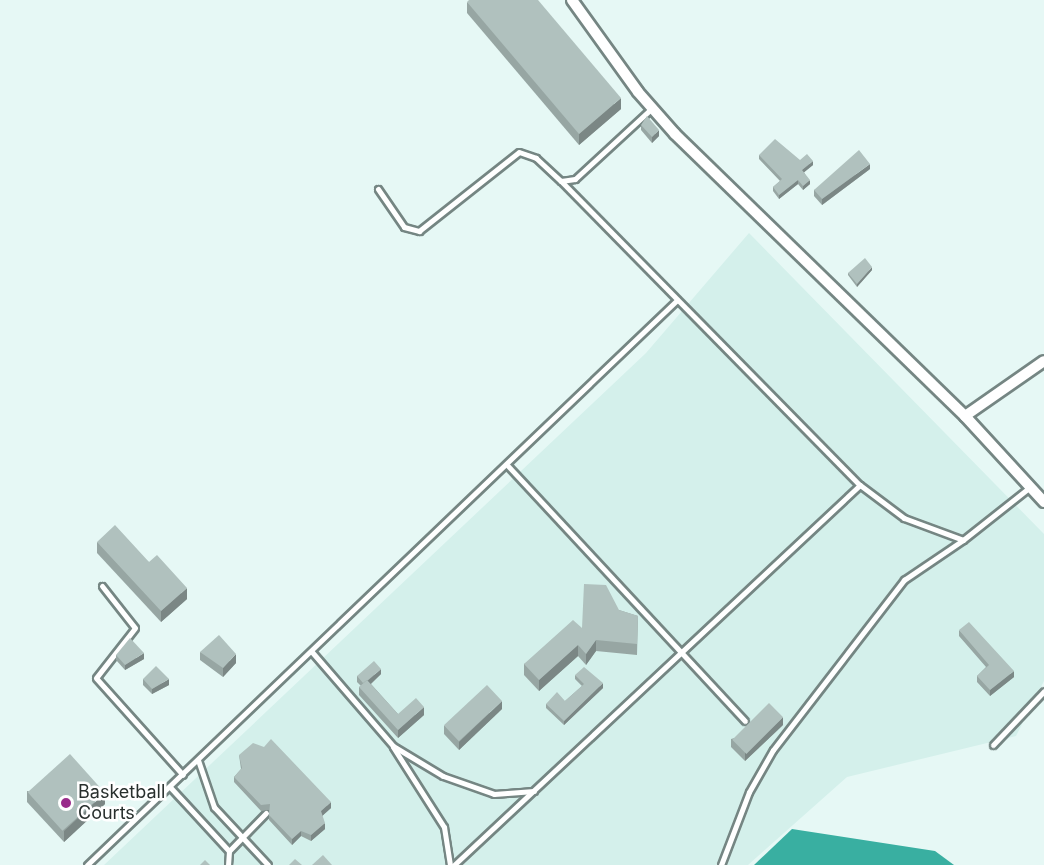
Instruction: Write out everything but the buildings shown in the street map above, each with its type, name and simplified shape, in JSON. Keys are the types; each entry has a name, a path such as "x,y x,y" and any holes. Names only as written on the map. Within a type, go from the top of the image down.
{"street":[{"path":"572,0 652,108 965,416 1044,502"},
{"path":"965,416 1044,361"}],"lane":[{"path":"561,181 575,179 652,108"},
{"path":"378,189 412,232 519,152 536,158 860,485 904,518 963,540"},
{"path":"87,865 508,466 677,300"},
{"path":"508,466 684,652 745,721"},
{"path":"312,652 393,746 444,827 452,865 535,791 860,485"},
{"path":"721,865 749,792 773,750 904,580 963,540 1030,487"},
{"path":"102,586 135,628 96,678 183,775"},
{"path":"993,745 1044,691"},
{"path":"393,746 442,776 494,794 535,791"},
{"path":"198,760 214,807 268,865"},
{"path":"170,787 229,851 228,865"},
{"path":"229,851 244,841 266,813"}],"shaded area":[{"path":"749,233 1044,534 1044,681 1016,736 847,777 748,865 104,865 646,353"},
{"path":"792,829 935,851 954,865 754,865"}],"place":[{"name":"Basketball Courts","path":"66,803"}]}
